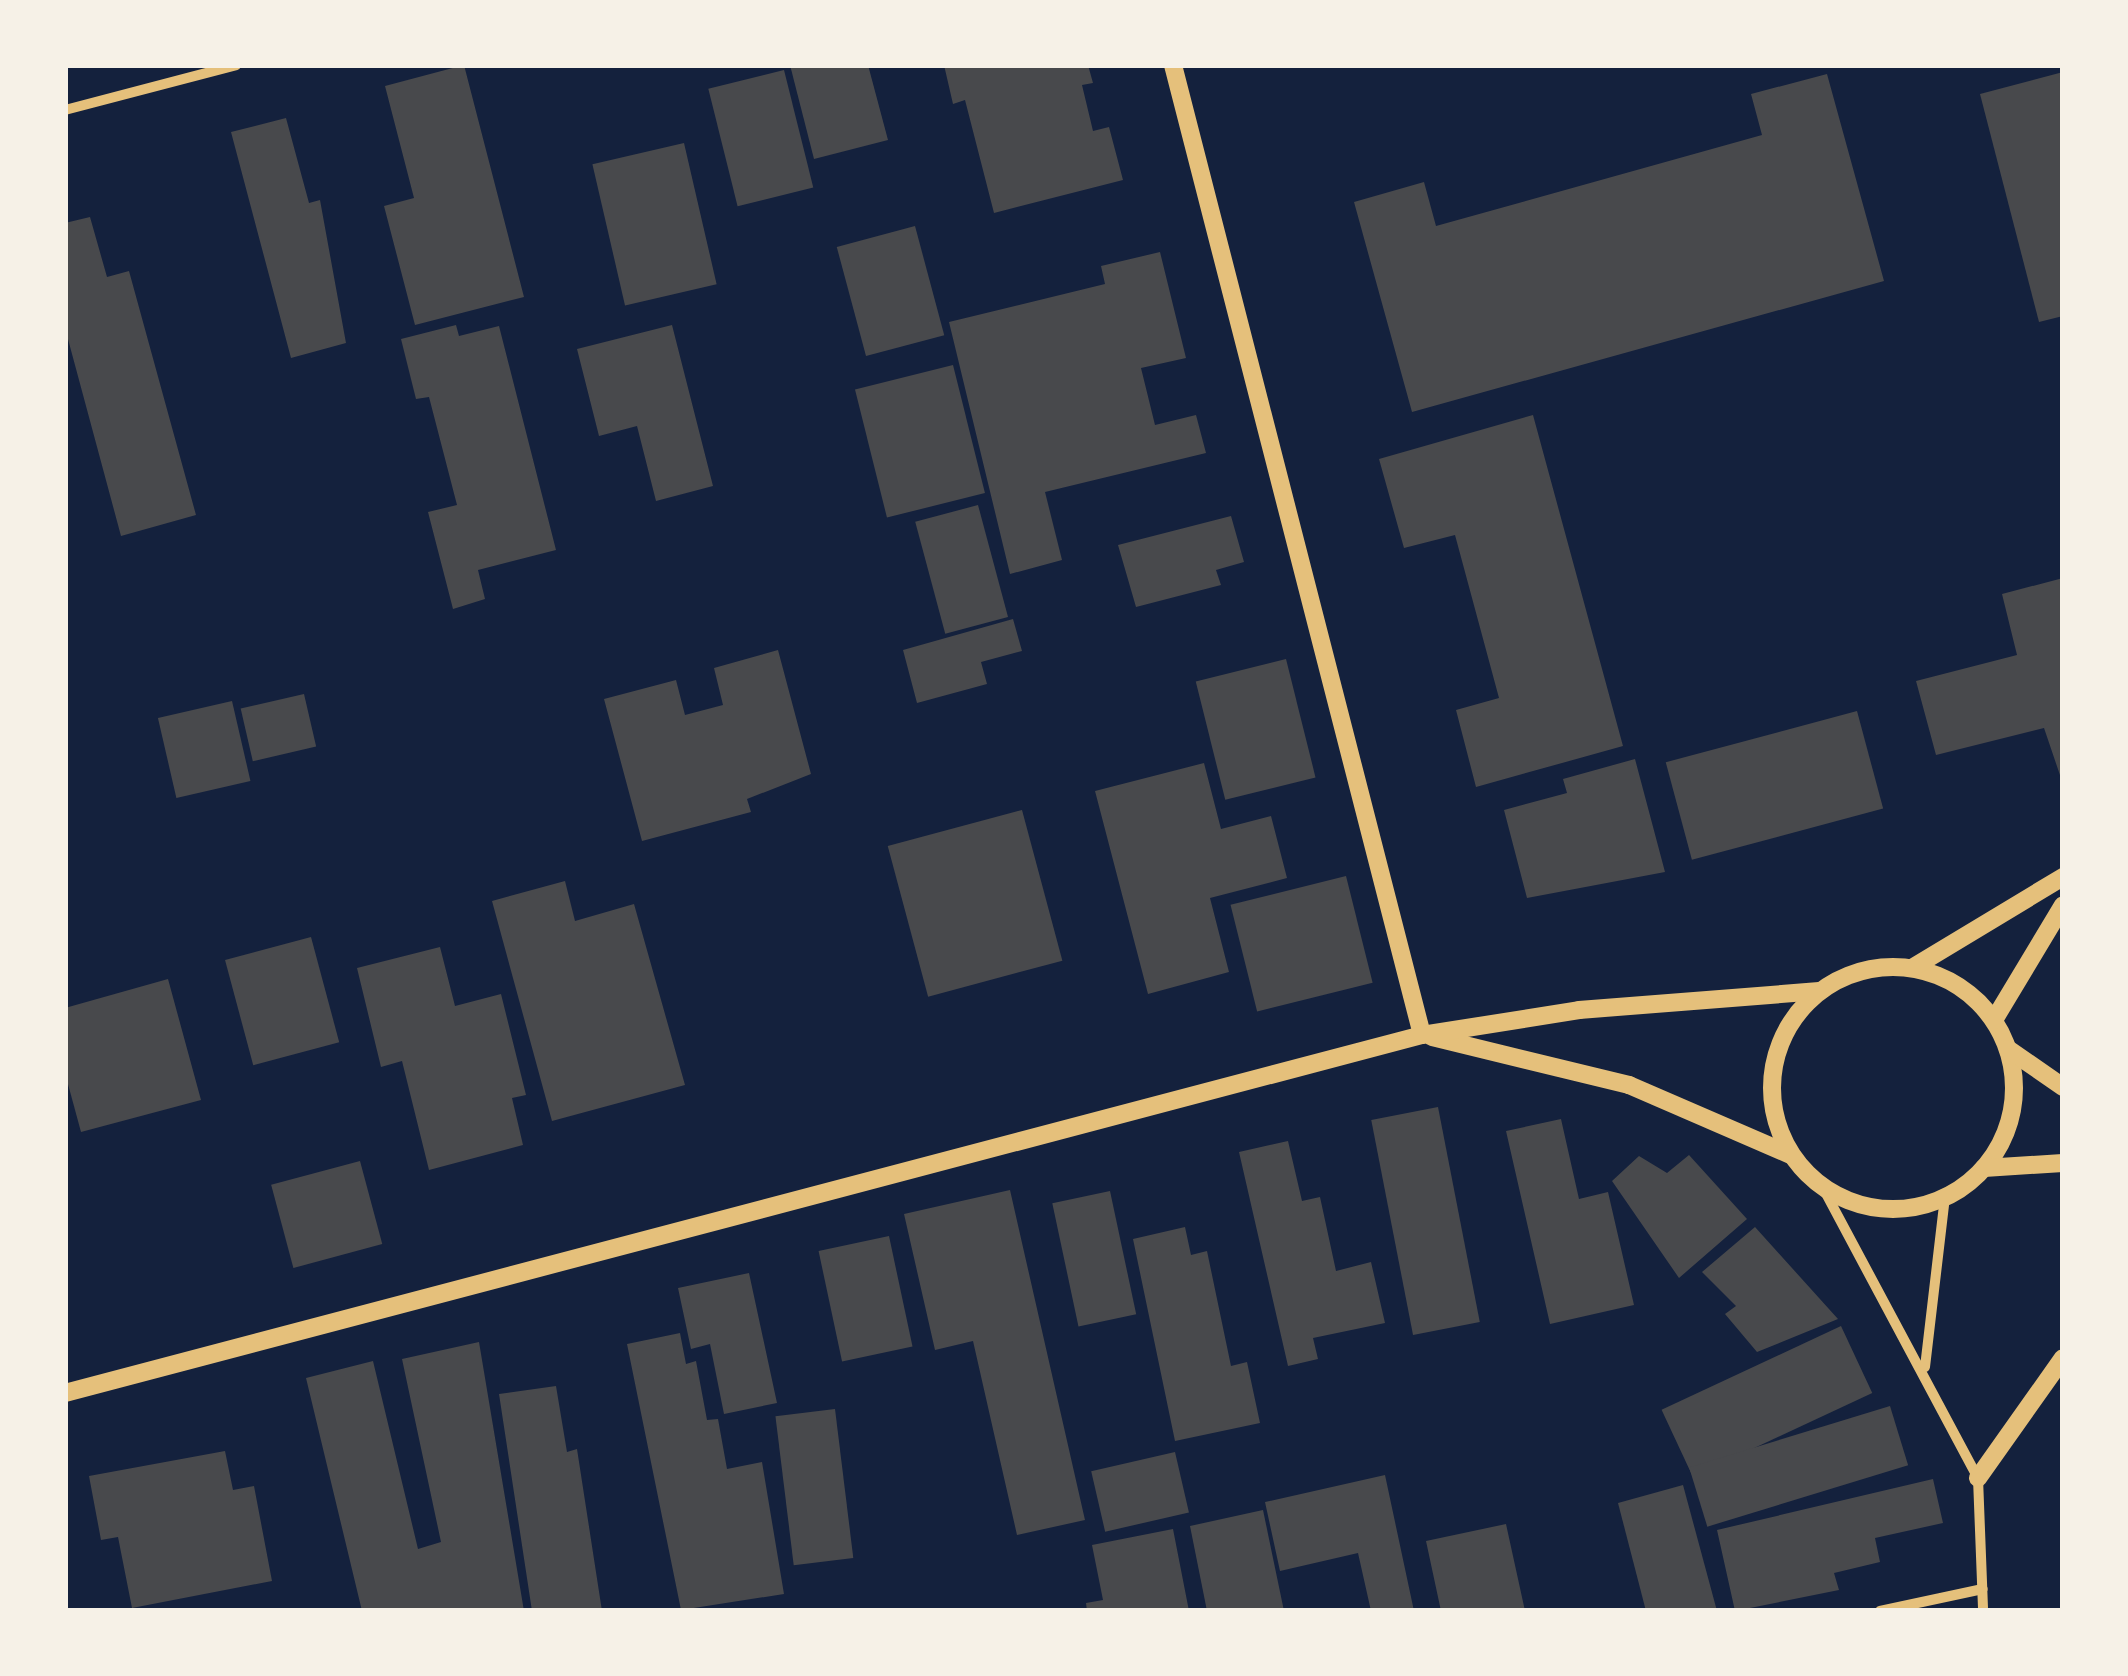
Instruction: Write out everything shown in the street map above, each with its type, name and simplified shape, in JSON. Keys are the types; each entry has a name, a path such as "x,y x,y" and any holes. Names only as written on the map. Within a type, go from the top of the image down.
{"street":[{"path":"65,110 236,65"},
{"path":"1172,65 1422,1035"},
{"path":"65,1393 1422,1035 1578,1010 1818,991 1848,974 1912,968 2063,877"},
{"path":"1994,1020 2063,906"},
{"path":"1823,1188 1882,1210 1945,1198 1984,1168 2013,1112 2008,1049 1994,1020 1957,986 1912,968"},
{"path":"1791,1155 1774,1104 1778,1049 1818,991"},
{"path":"1422,1035 1629,1086 1791,1155 1823,1188 1924,1368 1978,1478 1982,1611"},
{"path":"2008,1049 2063,1086"},
{"path":"1984,1168 2063,1163"},
{"path":"1924,1368 1945,1198"},
{"path":"1978,1478 2063,1358"},
{"path":"1880,1611 1984,1590"}],"building":[{"path":"464,65 524,297 415,325 384,206 414,198 385,86"},
{"path":"790,65 868,65 888,140 814,159"},
{"path":"944,65 1088,65 1093,83 1082,85 1093,131 1109,127 1123,180 994,213 965,100 953,104"},
{"path":"784,70 813,187 738,206 708,89"},
{"path":"2063,72 2063,316 2039,322 1980,94"},
{"path":"1827,74 1884,281 1412,412 1354,202 1424,182 1436,226 1762,135 1751,94"},
{"path":"286,118 309,203 320,200 346,343 291,358 231,132"},
{"path":"684,143 717,284 625,305 592,164"},
{"path":"90,217 107,277 129,271 196,515 121,536 65,328 65,223"},
{"path":"915,226 944,335 866,356 837,247"},
{"path":"1160,252 1186,358 1141,368 1155,425 1196,415 1206,453 1045,492 1062,560 1010,574 949,322 1105,284 1101,266"},
{"path":"456,325 459,336 499,326 556,550 478,570 485,599 453,609 428,512 457,505 429,397 416,399 401,339"},
{"path":"672,325 713,486 656,501 637,426 599,436 577,349"},
{"path":"953,365 985,493 887,518 855,389"},
{"path":"1533,415 1623,746 1476,787 1456,710 1499,698 1455,535 1404,548 1379,459"},
{"path":"978,505 1008,617 945,634 915,522"},
{"path":"1231,516 1244,562 1216,570 1221,585 1136,607 1118,545"},
{"path":"2063,578 2063,784 2044,728 1936,755 1916,681 2017,655 2002,594"},
{"path":"1013,619 1022,651 981,662 987,684 917,703 903,650"},
{"path":"778,650 811,774 747,799 751,812 642,841 604,699 676,680 685,715 723,705 714,668"},
{"path":"1286,659 1316,777 1225,800 1196,681"},
{"path":"304,694 316,747 253,761 241,709"},
{"path":"232,701 250,781 176,798 158,718"},
{"path":"1857,711 1883,809 1692,860 1666,762"},
{"path":"1635,759 1665,872 1527,898 1504,810 1567,793 1563,779"},
{"path":"1204,763 1221,829 1271,816 1287,878 1210,898 1229,972 1148,994 1095,791"},
{"path":"1022,810 1062,961 928,997 888,846"},
{"path":"1346,876 1373,983 1257,1012 1231,905"},
{"path":"565,881 575,921 634,904 685,1085 552,1121 492,901"},
{"path":"311,937 339,1042 253,1065 225,960"},
{"path":"440,947 455,1006 501,994 526,1095 512,1098 523,1145 429,1170 402,1061 381,1067 357,968"},
{"path":"168,979 201,1100 81,1132 65,1073 65,1008"},
{"path":"1438,1107 1480,1322 1413,1335 1371,1120"},
{"path":"1561,1119 1579,1199 1608,1192 1634,1305 1550,1324 1506,1131"},
{"path":"1288,1141 1302,1201 1320,1197 1336,1271 1371,1262 1385,1323 1313,1338 1318,1359 1288,1366 1239,1152"},
{"path":"1689,1155 1747,1219 1679,1278 1612,1181 1639,1156 1667,1173"},
{"path":"360,1161 382,1244 293,1268 271,1185"},
{"path":"1010,1190 1085,1520 1017,1535 973,1341 935,1350 904,1214"},
{"path":"1110,1191 1136,1314 1078,1327 1052,1203"},
{"path":"1185,1227 1191,1255 1207,1251 1231,1366 1247,1362 1260,1423 1175,1441 1133,1239"},
{"path":"1755,1227 1838,1319 1757,1352 1725,1314 1736,1306 1702,1272"},
{"path":"889,1236 912,1347 842,1362 819,1251"},
{"path":"749,1273 777,1403 724,1414 710,1344 691,1349 678,1288"},
{"path":"1841,1326 1872,1393 1693,1477 1662,1410"},
{"path":"680,1333 686,1364 696,1361 707,1420 718,1419 727,1469 762,1462 784,1594 681,1610 627,1344"},
{"path":"479,1342 524,1611 362,1611 306,1378 373,1361 418,1549 441,1542 402,1359"},
{"path":"556,1386 567,1452 577,1449 602,1611 532,1611 499,1394"},
{"path":"1890,1406 1908,1465 1707,1527 1689,1467"},
{"path":"835,1409 853,1558 794,1565 775,1416"},
{"path":"225,1451 233,1490 254,1486 272,1581 132,1608 118,1537 101,1540 89,1476"},
{"path":"1175,1452 1189,1512 1105,1532 1091,1471"},
{"path":"1385,1475 1414,1611 1371,1611 1358,1553 1280,1571 1265,1502"},
{"path":"1933,1479 1943,1523 1875,1538 1880,1562 1834,1573 1839,1590 1735,1611 1717,1530"},
{"path":"1683,1485 1717,1611 1646,1611 1618,1503"},
{"path":"1263,1510 1284,1611 1207,1611 1190,1526"},
{"path":"1506,1524 1525,1611 1441,1611 1426,1541"},
{"path":"1173,1529 1189,1611 1087,1611 1086,1603 1103,1600 1092,1545"}]}
